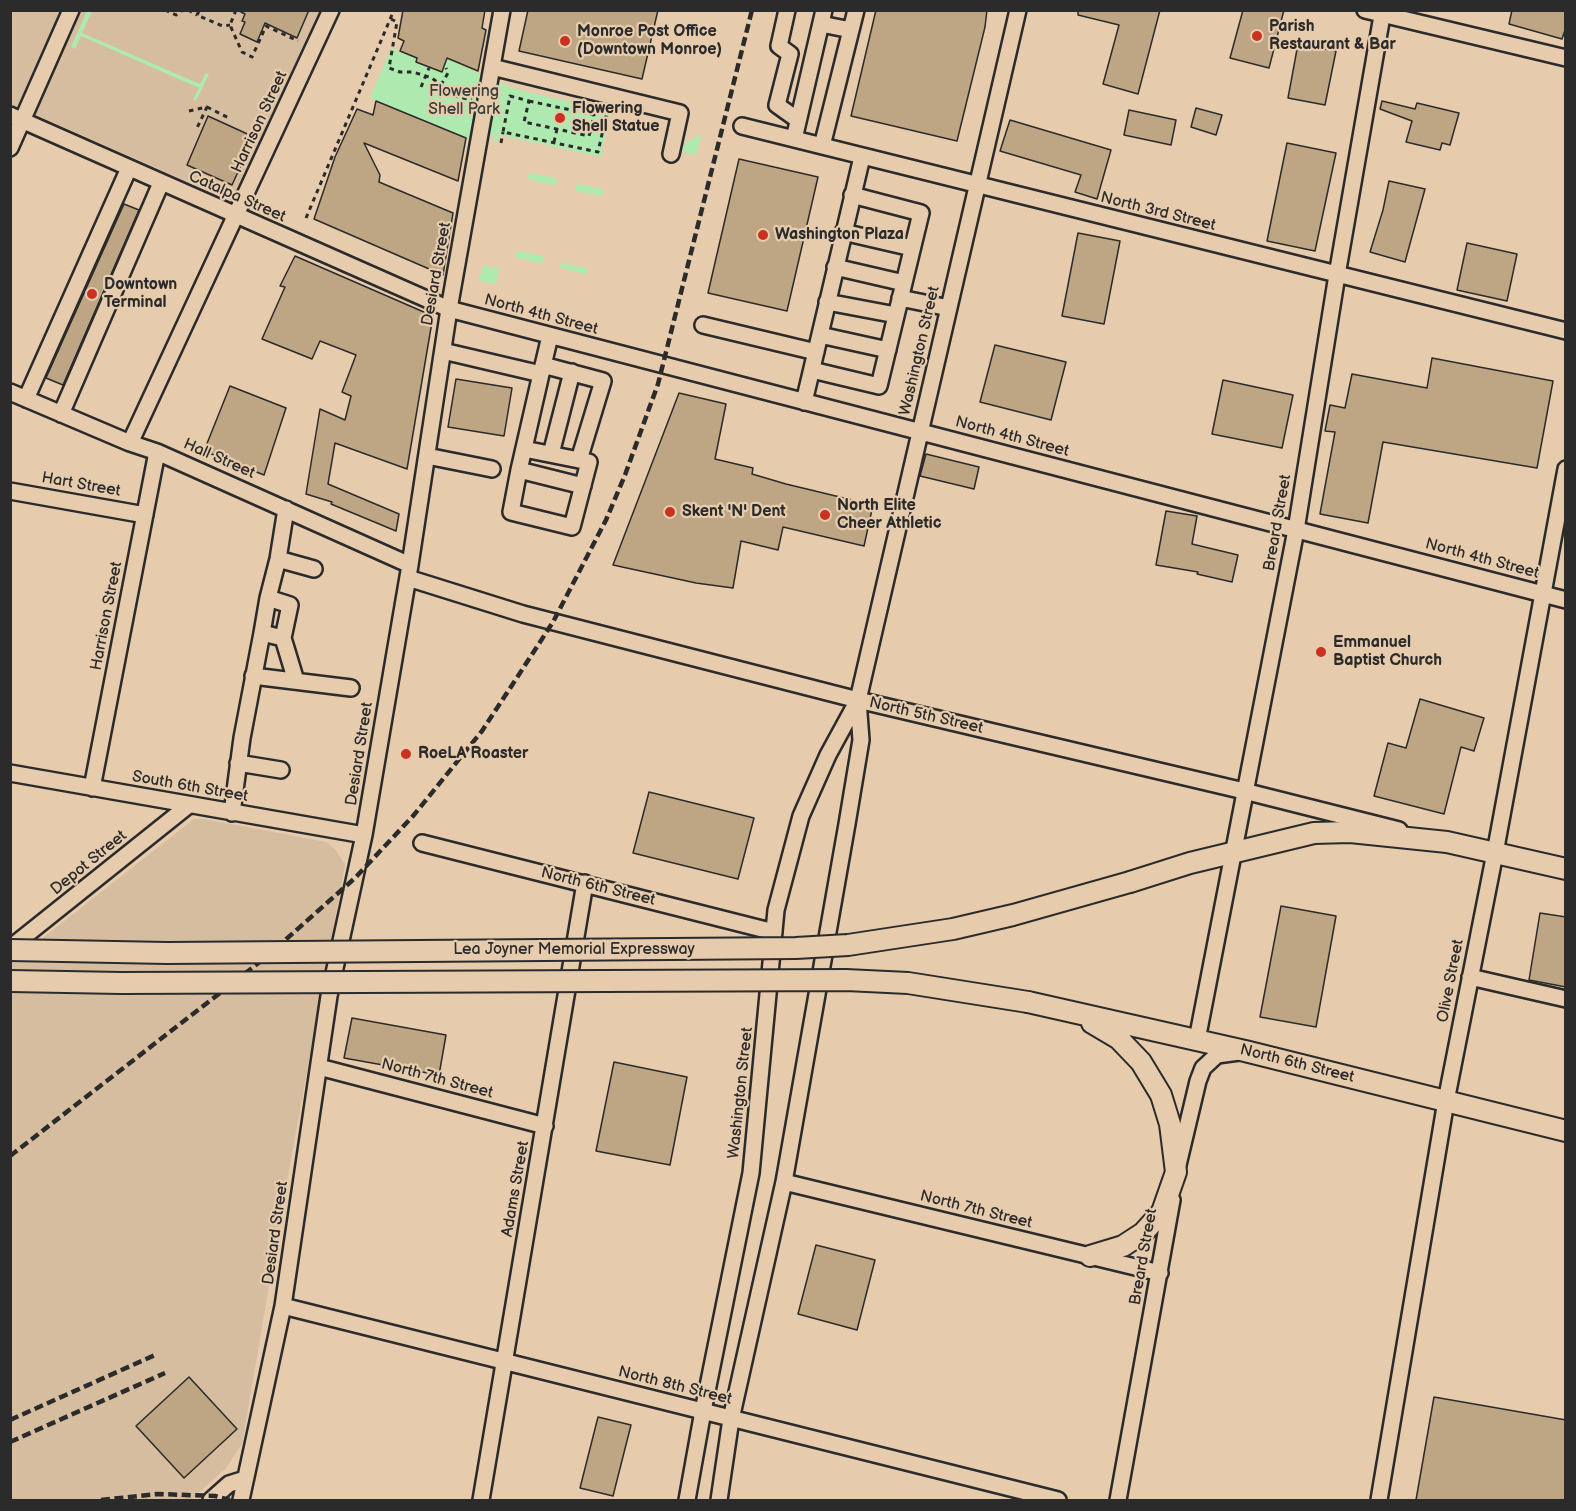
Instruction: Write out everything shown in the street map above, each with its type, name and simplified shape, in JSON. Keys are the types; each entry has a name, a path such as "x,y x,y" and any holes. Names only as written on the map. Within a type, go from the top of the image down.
{"main road":[{"name":"North 5th Street","path":"1130,882 1233,852 1314,834 1350,832 1447,842 1566,869"},
{"name":"Lea Joyner Memorial Expressway","path":"10,949 178,953 796,948 848,945 953,929 1013,915 1130,882"},
{"name":"Lea Joyner Memorial Expressway","path":"10,981 121,983 846,980 908,983 1028,1002"},
{"name":"North 6th Street","path":"1028,1002 1245,1051 1566,1131"},
{"path":"1076,1014 1119,1039 1141,1062 1161,1095 1170,1124 1176,1172 1162,1212 1143,1233 1124,1246 1090,1256"}],"street":[{"path":"10,148 17,118 70,10"},
{"name":"Harrison Street","path":"130,443 331,10"},
{"name":"Desiard Street","path":"241,1500 283,1306 329,996 364,835 409,572 449,309 502,10"},
{"path":"787,10 779,46 790,54 777,105 798,120"},
{"path":"822,146 856,10"},
{"name":"Washington Street","path":"687,1500 751,1173 776,910 801,816 828,755 858,700 1018,10"},
{"path":"1365,10 1566,58"},
{"name":"Breard Street","path":"1197,1040 1296,530 1336,275 1383,13"},
{"path":"794,139 823,17 851,30"},
{"path":"492,67 680,113 670,154"},
{"name":"Catalpa Street","path":"17,118 449,309"},
{"name":"North 3rd Street","path":"742,126 1566,332"},
{"path":"804,402 862,157"},
{"path":"26,399 129,168"},
{"path":"61,414 161,183"},
{"path":"812,370 879,386 921,213 852,195"},
{"path":"843,232 912,248"},
{"path":"835,267 904,283"},
{"path":"900,298 949,308"},
{"path":"827,302 896,315"},
{"name":"North 4th Street","path":"449,309 1566,600"},
{"path":"703,325 816,352"},
{"path":"820,335 888,350"},
{"path":"524,449 590,462 572,527 510,512 519,471 542,369 550,336"},
{"path":"443,351 542,369 572,372 603,381 579,460"},
{"path":"551,454 572,372"},
{"name":"Hall Street","path":"10,392 130,443 158,452 286,509 409,572"},
{"name":"Harrison Street","path":"92,788 158,452"},
{"path":"427,456 492,469"},
{"name":"Olive Street","path":"1379,1500 1446,1101 1495,853 1566,469"},
{"path":"519,471 583,486"},
{"name":"Hart Street","path":"10,491 145,515"},
{"path":"232,813 253,676 278,559 286,509"},
{"path":"278,559 314,569"},
{"name":"North 5th Street","path":"409,572 523,614 858,700 1244,791 1447,842"},
{"path":"268,598 290,605 283,638 296,681"},
{"path":"262,633 283,638"},
{"path":"253,676 351,688"},
{"name":"Washington Street","path":"719,1500 731,1419 784,1182 861,740 858,700"},
{"path":"238,763 281,770"},
{"name":"South 6th Street","path":"10,773 364,835"},
{"name":"Depot Street","path":"10,949 189,805"},
{"name":"North 6th Street","path":"422,843 774,932"},
{"name":"Adams Street","path":"482,1500 585,883"},
{"path":"1470,977 1566,999"},
{"name":"Breard Street","path":"1118,1500 1160,1273 1176,1172 1198,1082 1203,1068 1217,1055 1245,1051"},
{"name":"North 7th Street","path":"319,1067 545,1126"},
{"name":"North 7th Street","path":"784,1182 1160,1273"},
{"name":"North 8th Street","path":"283,1306 1058,1500"},
{"path":"211,1500 229,1484 245,1479"}],"path":[{"path":"165,10 176,15 183,10"},
{"path":"188,10 224,26 230,25"},
{"path":"236,10 230,25 242,52 252,57 266,27 298,41"},
{"path":"306,218 394,10"},
{"path":"391,19 397,22 389,68 426,76 436,80 454,96 472,100"},
{"path":"421,87 429,68"},
{"path":"441,85 448,73 446,68"},
{"path":"501,143 510,96 594,115 589,136 524,122 529,101"},
{"path":"189,111 207,107 231,119"},
{"path":"196,130 207,107"},
{"path":"503,132 598,152 607,112"},
{"path":"592,125 603,127"},
{"path":"554,142 557,129"}],"shaded area":[{"path":"11,11 322,11 234,202 11,104"},
{"path":"194,819 326,842 335,849 345,865 286,1186 242,1444 226,1468 191,1500 11,1500 11,963"}],"green space":[{"path":"87,11 92,11 82,33 200,84 206,73 209,74 196,101 193,99 199,88 81,36 75,49 71,47"},
{"name":"Flowering Shell Park","path":"391,48 416,58 416,62 442,72 447,59 515,89 610,111 601,157 499,135 497,143 494,142 494,135 466,138 370,98"},
{"path":"702,134 696,155 682,152 685,143"},
{"path":"531,173 556,178 557,183 554,185 529,180 528,176"},
{"path":"578,184 603,189 603,193 601,196 576,191 575,187"},
{"path":"519,251 543,256 544,261 541,263 516,258 515,254"},
{"path":"562,263 587,268 588,271 585,274 561,268"},
{"path":"483,265 499,269 496,284 479,281"}],"building":[{"path":"237,10 309,10 297,38 265,23 257,42 240,34 245,22 242,21 245,14"},
{"path":"403,10 485,10 482,28 486,30 478,71 447,58 442,72 416,62 417,58 400,51 404,41 398,38"},
{"path":"528,10 658,10 642,79 519,51"},
{"path":"876,10 987,10 985,27 957,141 851,116"},
{"path":"1078,10 1160,10 1138,94 1103,84 1119,25 1078,15"},
{"name":"Parish Restaurant & Bar","path":"1243,10 1284,10 1269,68 1230,58"},
{"path":"1512,10 1566,10 1566,27 1562,39 1509,24"},
{"path":"1298,44 1336,51 1325,105 1288,98"},
{"path":"376,101 466,138 458,181 364,143 380,175 379,182 453,213 443,275 314,219 335,157 357,109 373,115"},
{"path":"1382,101 1415,109 1417,103 1459,113 1450,145 1442,143 1440,150 1406,142 1412,121 1380,109"},
{"path":"1196,108 1222,115 1216,135 1191,127"},
{"path":"1129,110 1176,120 1171,145 1124,135"},
{"path":"208,116 254,137 232,185 187,165"},
{"path":"1010,120 1111,150 1097,199 1075,192 1081,175 1000,151"},
{"path":"1287,143 1336,153 1315,251 1267,241"},
{"name":"Washington Plaza","path":"739,159 818,177 787,311 708,293"},
{"path":"1389,181 1425,189 1405,262 1370,252"},
{"name":"Downtown Terminal","path":"124,204 139,210 63,385 46,378"},
{"path":"1078,233 1120,241 1104,324 1062,316"},
{"path":"1467,243 1517,254 1507,301 1457,290"},
{"path":"295,256 433,316 407,469 335,443 328,484 399,514 396,531 331,504 332,502 306,494 320,409 345,420 351,396 342,392 356,355 320,341 312,359 262,339 285,287 280,286"},
{"path":"995,345 1066,362 1051,420 980,402"},
{"path":"1432,358 1553,381 1537,468 1383,442 1368,523 1320,514 1335,432 1325,431 1330,405 1345,408 1352,374 1427,388"},
{"path":"456,379 512,388 504,436 448,427"},
{"path":"1223,380 1293,395 1282,448 1212,434"},
{"path":"230,386 286,408 264,475 204,451"},
{"path":"679,393 726,404 715,459 753,468 752,474 786,484 873,505 864,546 783,527 778,550 741,541 733,588 696,583 613,565"},
{"path":"926,454 979,467 974,489 920,476"},
{"path":"1166,511 1197,516 1192,544 1238,555 1232,582 1197,574 1198,572 1156,565"},
{"path":"1420,699 1484,718 1474,751 1461,747 1444,814 1374,796 1388,743 1406,748"},
{"path":"649,792 754,818 738,879 633,853"},
{"path":"1281,906 1336,916 1316,1027 1260,1017"},
{"path":"1540,913 1566,917 1566,987 1529,980"},
{"path":"352,1018 446,1035 439,1075 344,1058"},
{"path":"614,1062 687,1077 670,1165 596,1151"},
{"path":"816,1245 875,1260 857,1330 798,1314"},
{"path":"189,1377 237,1429 184,1478 136,1426"},
{"path":"1434,1397 1566,1420 1566,1500 1416,1500"},
{"path":"598,1417 631,1425 613,1496 580,1488"}],"railway":[{"path":"10,1156 265,958 355,878 413,816 482,731 553,622 606,520 658,384 752,10"},
{"path":"10,1420 155,1355"},
{"path":"10,1442 165,1373"},
{"path":"101,1500 158,1494 215,1496 230,1500"}],"place":[{"name":"Parish Restaurant & Bar","path":"1257,36"},
{"name":"Monroe Post Office (Downtown Monroe)","path":"565,41"},
{"name":"Flowering Shell Statue","path":"560,118"},
{"name":"Washington Plaza","path":"763,235"},
{"name":"Downtown Terminal","path":"92,294"},
{"name":"Skent 'N' Dent","path":"670,512"},
{"name":"North Elite Cheer Athletic","path":"825,515"},
{"name":"Emmanuel Baptist Church","path":"1321,652"},
{"name":"RoeLA Roaster","path":"406,754"}]}
